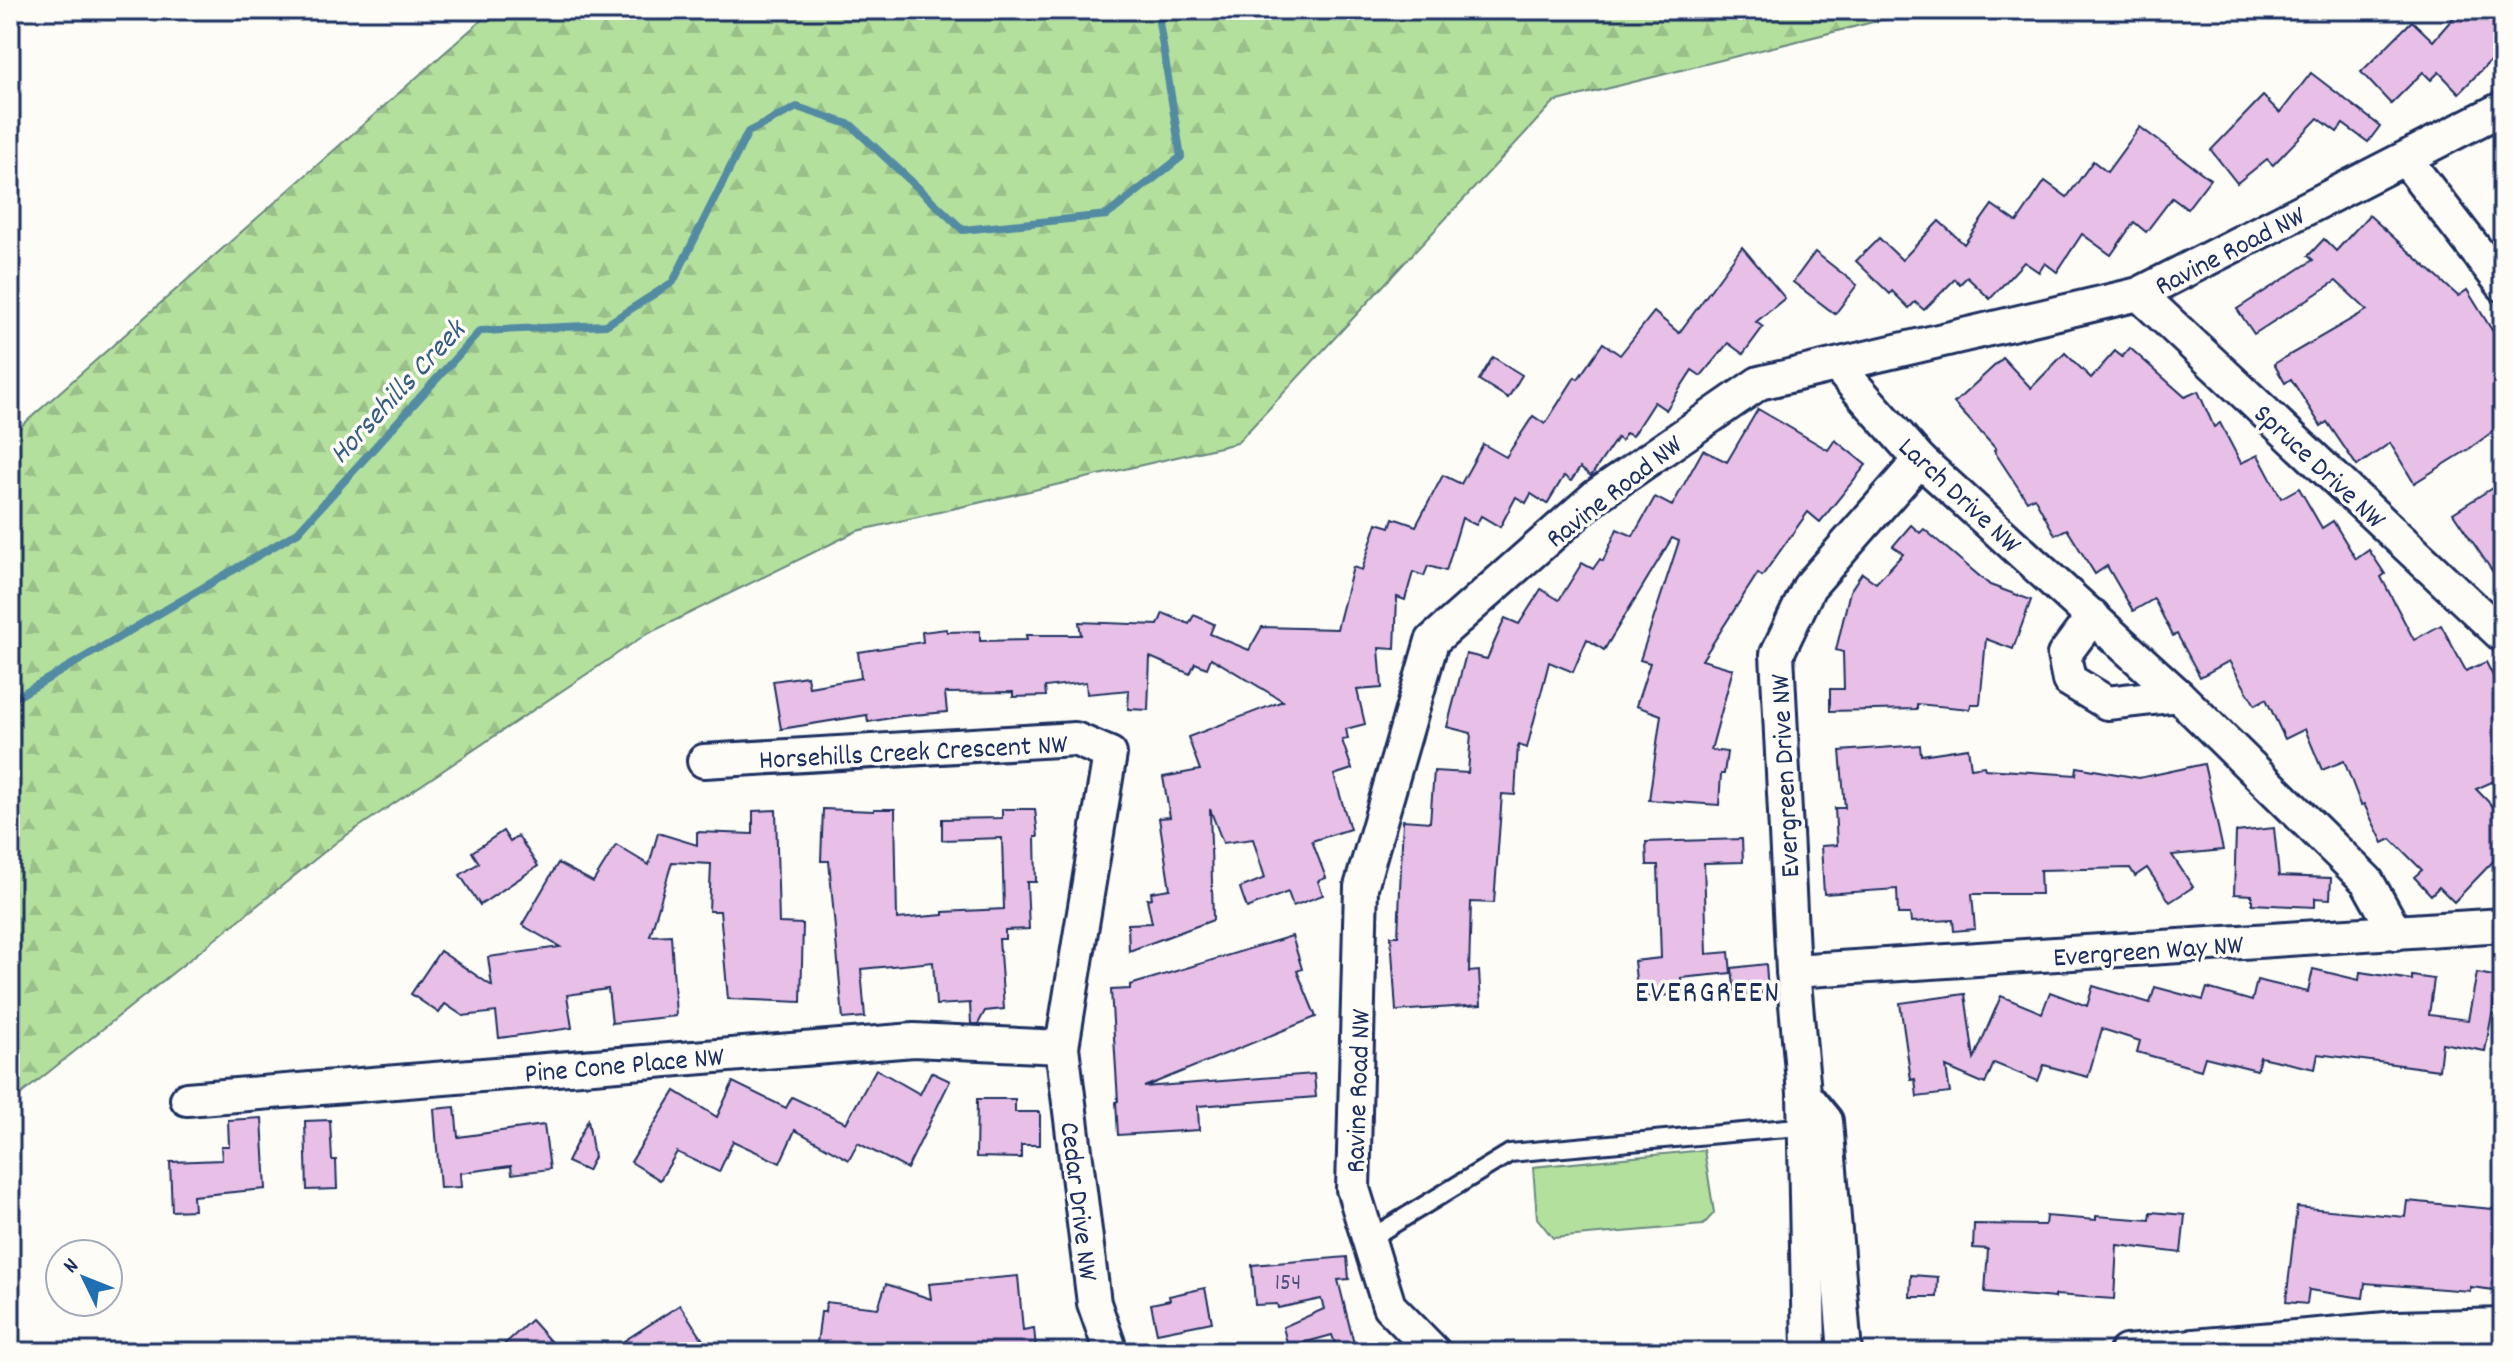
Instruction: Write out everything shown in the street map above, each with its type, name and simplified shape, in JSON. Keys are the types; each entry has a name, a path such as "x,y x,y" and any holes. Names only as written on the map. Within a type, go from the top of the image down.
{"street":[{"name":"Ravine Road NW","path":"1434,1352 1389,1306 1353,1189 1361,887 1432,641 1596,496 1759,383 2139,294 2503,108"},
{"path":"2406,160 2503,285"},
{"name":"Spruce Drive NW","path":"2139,294 2503,636"},
{"name":"Larch Drive NW","path":"1837,366 1920,460 2178,695 2367,881 2396,933"},
{"name":"Evergreen Drive NW","path":"1845,1352 1815,1124 1804,1093 1793,971 1777,654 1809,587 1920,460"},
{"path":"2093,616 2064,655 2069,680 2107,703 2178,695"},
{"name":"Horsehills Creek Crescent NW","path":"704,761 1075,739 1110,754 1062,1047"},
{"name":"Evergreen Way NW","path":"1793,971 2503,925"},
{"name":"Pine Cone Place NW","path":"187,1099 914,1040 1062,1047"},
{"name":"Cedar Drive NW","path":"1062,1047 1094,1303 1111,1352"},
{"name":"Evergreen Drive NW","path":"1809,1352 1815,1124"},
{"path":"2126,1352 2415,1340 2503,1325"}],"lane":[{"path":"1369,1239 1510,1153 1815,1124"}],"green space":[{"path":"493,10 1921,10 1554,102 1237,443 857,531 645,635 338,841 10,1103 10,436"},
{"path":"1704,1150 1714,1213 1703,1225 1553,1238 1537,1218 1533,1167"}],"building":[{"path":"2460,10 2496,10 2503,16 2503,48 2459,93 2439,72 2431,80 2423,72 2391,104 2361,72 2412,21 2433,41"},
{"path":"2311,73 2380,126 2368,142 2343,124 2337,132 2318,118 2273,165 2267,159 2237,183 2211,150 2263,96 2280,113"},
{"path":"2140,127 2210,179 2187,209 2172,198 2146,232 2134,222 2111,255 2082,234 2057,272 2045,263 2039,272 2024,262 1990,299 1967,277 1960,284 1955,279 1924,310 1915,302 1909,308 1856,261 1879,238 1902,260 1939,221 1964,244 1992,205 2017,222 2045,181 2067,197 2093,161 2107,172"},
{"path":"2369,215 2458,296 2467,290 2495,335 2503,331 2503,424 2414,483 2390,443 2357,466 2327,422 2321,426 2291,379 2285,383 2274,364 2367,310 2336,281 2254,334 2237,309 2313,260 2308,256 2324,239 2336,251"},
{"path":"1742,247 1785,298 1756,322 1763,327 1743,354 1728,343 1701,376 1692,370 1666,410 1654,402 1632,436 1626,433 1621,441 1617,438 1591,476 1580,468 1571,481 1564,476 1547,504 1531,494 1526,503 1516,497 1500,527 1481,516 1476,525 1462,518 1446,571 1428,566 1424,576 1413,572 1405,600 1397,597 1395,649 1379,648 1382,688 1357,690 1365,724 1346,729 1348,739 1342,740 1352,769 1334,775 1350,829 1312,841 1326,878 1318,881 1323,895 1293,906 1288,892 1247,908 1240,888 1265,878 1253,839 1223,843 1210,809 1213,920 1129,951 1128,924 1152,923 1147,899 1152,898 1151,892 1170,889 1159,818 1170,817 1163,777 1200,770 1188,737 1283,701 1211,658 1207,668 1195,663 1190,674 1150,657 1148,710 1128,709 1129,690 1087,694 1086,682 1045,687 1046,696 1013,697 1013,692 945,693 947,712 868,722 867,715 781,729 773,681 807,676 809,687 861,678 858,652 923,642 922,632 946,629 947,632 980,631 980,641 1027,640 1026,635 1081,635 1079,622 1158,625 1163,613 1189,624 1194,615 1214,624 1210,634 1249,650 1262,627 1337,629 1353,567 1362,570 1377,523 1390,527 1393,518 1416,526 1443,475 1461,484 1483,444 1506,457 1533,416 1545,424 1575,377 1578,379 1603,343 1620,355 1654,312 1679,333"},
{"path":"1815,252 1857,285 1835,314 1793,282"},
{"path":"2130,348 2185,397 2198,391 2214,427 2220,423 2241,463 2258,455 2281,498 2299,488 2322,528 2333,521 2356,559 2369,550 2385,574 2381,577 2414,640 2441,625 2466,671 2486,662 2503,696 2503,777 2476,789 2503,817 2503,851 2454,902 2439,887 2431,895 2414,877 2422,870 2391,839 2383,843 2364,804 2361,805 2344,761 2322,770 2305,729 2285,739 2266,699 2255,705 2229,661 2200,677 2177,634 2173,636 2154,599 2133,611 2107,566 2095,574 2067,529 2055,535 2034,497 2027,501 1994,451 1996,449 1954,403 2003,358 2031,388 2065,353 2091,378 2115,351 2122,357"},
{"path":"1493,357 1522,375 1508,398 1479,380"},
{"path":"1758,409 1828,450 1835,440 1866,465 1820,522 1808,512 1762,576 1758,573 1702,660 1733,669 1711,750 1727,752 1724,774 1721,774 1719,805 1649,800 1661,715 1636,706 1650,663 1640,660 1679,541 1672,538 1604,650 1587,639 1573,672 1549,662 1527,748 1518,745 1515,795 1502,794 1494,903 1471,902 1469,972 1479,971 1481,1005 1396,1011 1391,936 1398,936 1403,820 1430,822 1434,771 1468,773 1471,733 1447,727 1466,654 1487,659 1505,618 1519,624 1541,589 1559,600 1582,563 1593,569 1600,559 1603,561 1617,529 1633,536 1655,497 1672,506 1703,450 1727,462"},
{"path":"2503,481 2503,587 2453,513"},
{"path":"1911,525 1920,533 1924,529 1990,585 2031,600 2013,649 1986,639 1980,704 1971,704 1970,709 1917,704 1917,709 1830,711 1830,689 1844,689 1843,652 1836,650 1850,591 1862,573 1876,583 1903,554 1893,546"},
{"path":"1920,745 1921,755 1968,748 1971,768 1984,766 1985,769 2076,775 2077,767 2139,778 2204,764 2223,850 2172,855 2193,887 2170,902 2147,868 2135,876 2130,868 2040,870 2041,894 1972,894 1975,929 1954,931 1953,920 1911,922 1910,914 1898,914 1897,889 1824,894 1821,846 1837,845 1835,808 1845,808 1840,751"},
{"path":"823,809 895,809 897,919 943,915 943,912 1004,909 1002,838 942,840 942,819 1002,818 1002,809 1035,809 1038,837 1035,837 1036,882 1027,882 1029,929 1005,930 1005,939 999,939 1004,1009 985,1011 978,1024 971,1024 970,1003 936,1005 933,962 861,969 865,1017 843,1019 829,861 821,861"},
{"path":"776,810 779,923 803,924 801,1002 728,999 720,911 709,911 711,864 672,862 650,936 671,935 676,1016 612,1023 608,989 567,995 572,1028 499,1038 496,1012 463,1016 445,1004 439,1013 411,994 440,951 492,986 488,957 560,947 522,925 558,863 593,882 616,845 649,865 658,833 697,845 697,832 753,834 753,811"},
{"path":"2274,828 2279,876 2331,878 2330,899 2315,898 2315,907 2252,904 2252,895 2234,894 2236,832"},
{"path":"503,831 510,842 518,836 538,866 480,905 460,875 479,863 472,852"},
{"path":"1742,839 1743,862 1704,863 1707,954 1729,952 1731,973 1681,978 1682,994 1638,998 1634,961 1661,958 1658,865 1647,865 1646,842"},
{"path":"1292,936 1302,969 1297,971 1316,1017 1144,1087 1314,1074 1316,1097 1198,1106 1199,1130 1118,1135 1111,990 1130,989 1130,985"},
{"path":"1766,964 1768,992 1735,996 1732,968"},
{"path":"2313,969 2359,980 2360,972 2412,980 2412,976 2434,979 2429,1015 2468,1020 2477,973 2499,977 2485,1051 2442,1043 2439,1070 2318,1054 2315,1069 2260,1057 2257,1070 2205,1057 2201,1070 2137,1052 2140,1041 2102,1029 2088,1077 2044,1065 2038,1081 1994,1063 1985,1084 1946,1067 1950,1093 1917,1097 1915,1079 1911,1080 1900,1003 1965,994 1974,1059 2001,996 2042,1013 2050,992 2087,1006 2093,986 2150,1003 2155,987 2203,1000 2207,988 2252,1001 2257,980 2308,992"},
{"path":"876,1069 920,1094 931,1072 950,1081 907,1169 858,1143 849,1160 795,1130 780,1163 733,1141 719,1172 677,1152 660,1180 631,1162 675,1091 717,1117 733,1082 786,1108 792,1097 846,1123"},
{"path":"977,1099 1015,1099 1015,1112 1040,1112 1040,1145 1021,1145 1021,1158 976,1157"},
{"path":"455,1107 458,1137 544,1125 550,1169 512,1174 511,1166 460,1173 461,1187 440,1188 434,1109"},
{"path":"262,1118 266,1189 193,1196 194,1210 172,1211 170,1162 222,1160 221,1146 229,1146 228,1120"},
{"path":"330,1120 337,1189 307,1190 305,1121"},
{"path":"588,1120 594,1157 587,1171 567,1162"},
{"path":"2407,1201 2503,1210 2503,1291 2365,1283 2363,1298 2309,1290 2307,1304 2286,1302 2297,1207 2405,1217"},
{"path":"2151,1212 2185,1215 2181,1253 2117,1245 2114,1299 1985,1292 1988,1249 1973,1248 1974,1224 2045,1225 2046,1216 2150,1220"},
{"path":"1347,1257 1349,1279 1338,1280 1356,1352 1338,1352 1332,1335 1288,1347 1283,1327 1324,1309 1321,1299 1278,1308 1277,1304 1255,1305 1252,1265"},
{"path":"1911,1275 1938,1277 1937,1297 1910,1297"},
{"path":"1018,1276 1023,1330 1034,1328 1036,1349 1015,1352 816,1352 821,1312 825,1312 826,1302 878,1308 886,1284 931,1299 929,1284"},
{"path":"1205,1288 1212,1322 1157,1333 1151,1304 1170,1300 1169,1296"},
{"path":"680,1305 711,1352 607,1352"},
{"path":"531,1320 560,1352 496,1352"}],"waterway":[{"name":"Horsehills Creek","path":"10,701 298,532 480,331 606,325 673,282 748,132 797,107 851,125 963,230 1107,215 1181,157 1157,10"}],"district":[{"name":"EVERGREEN","path":"1708,991"}]}
